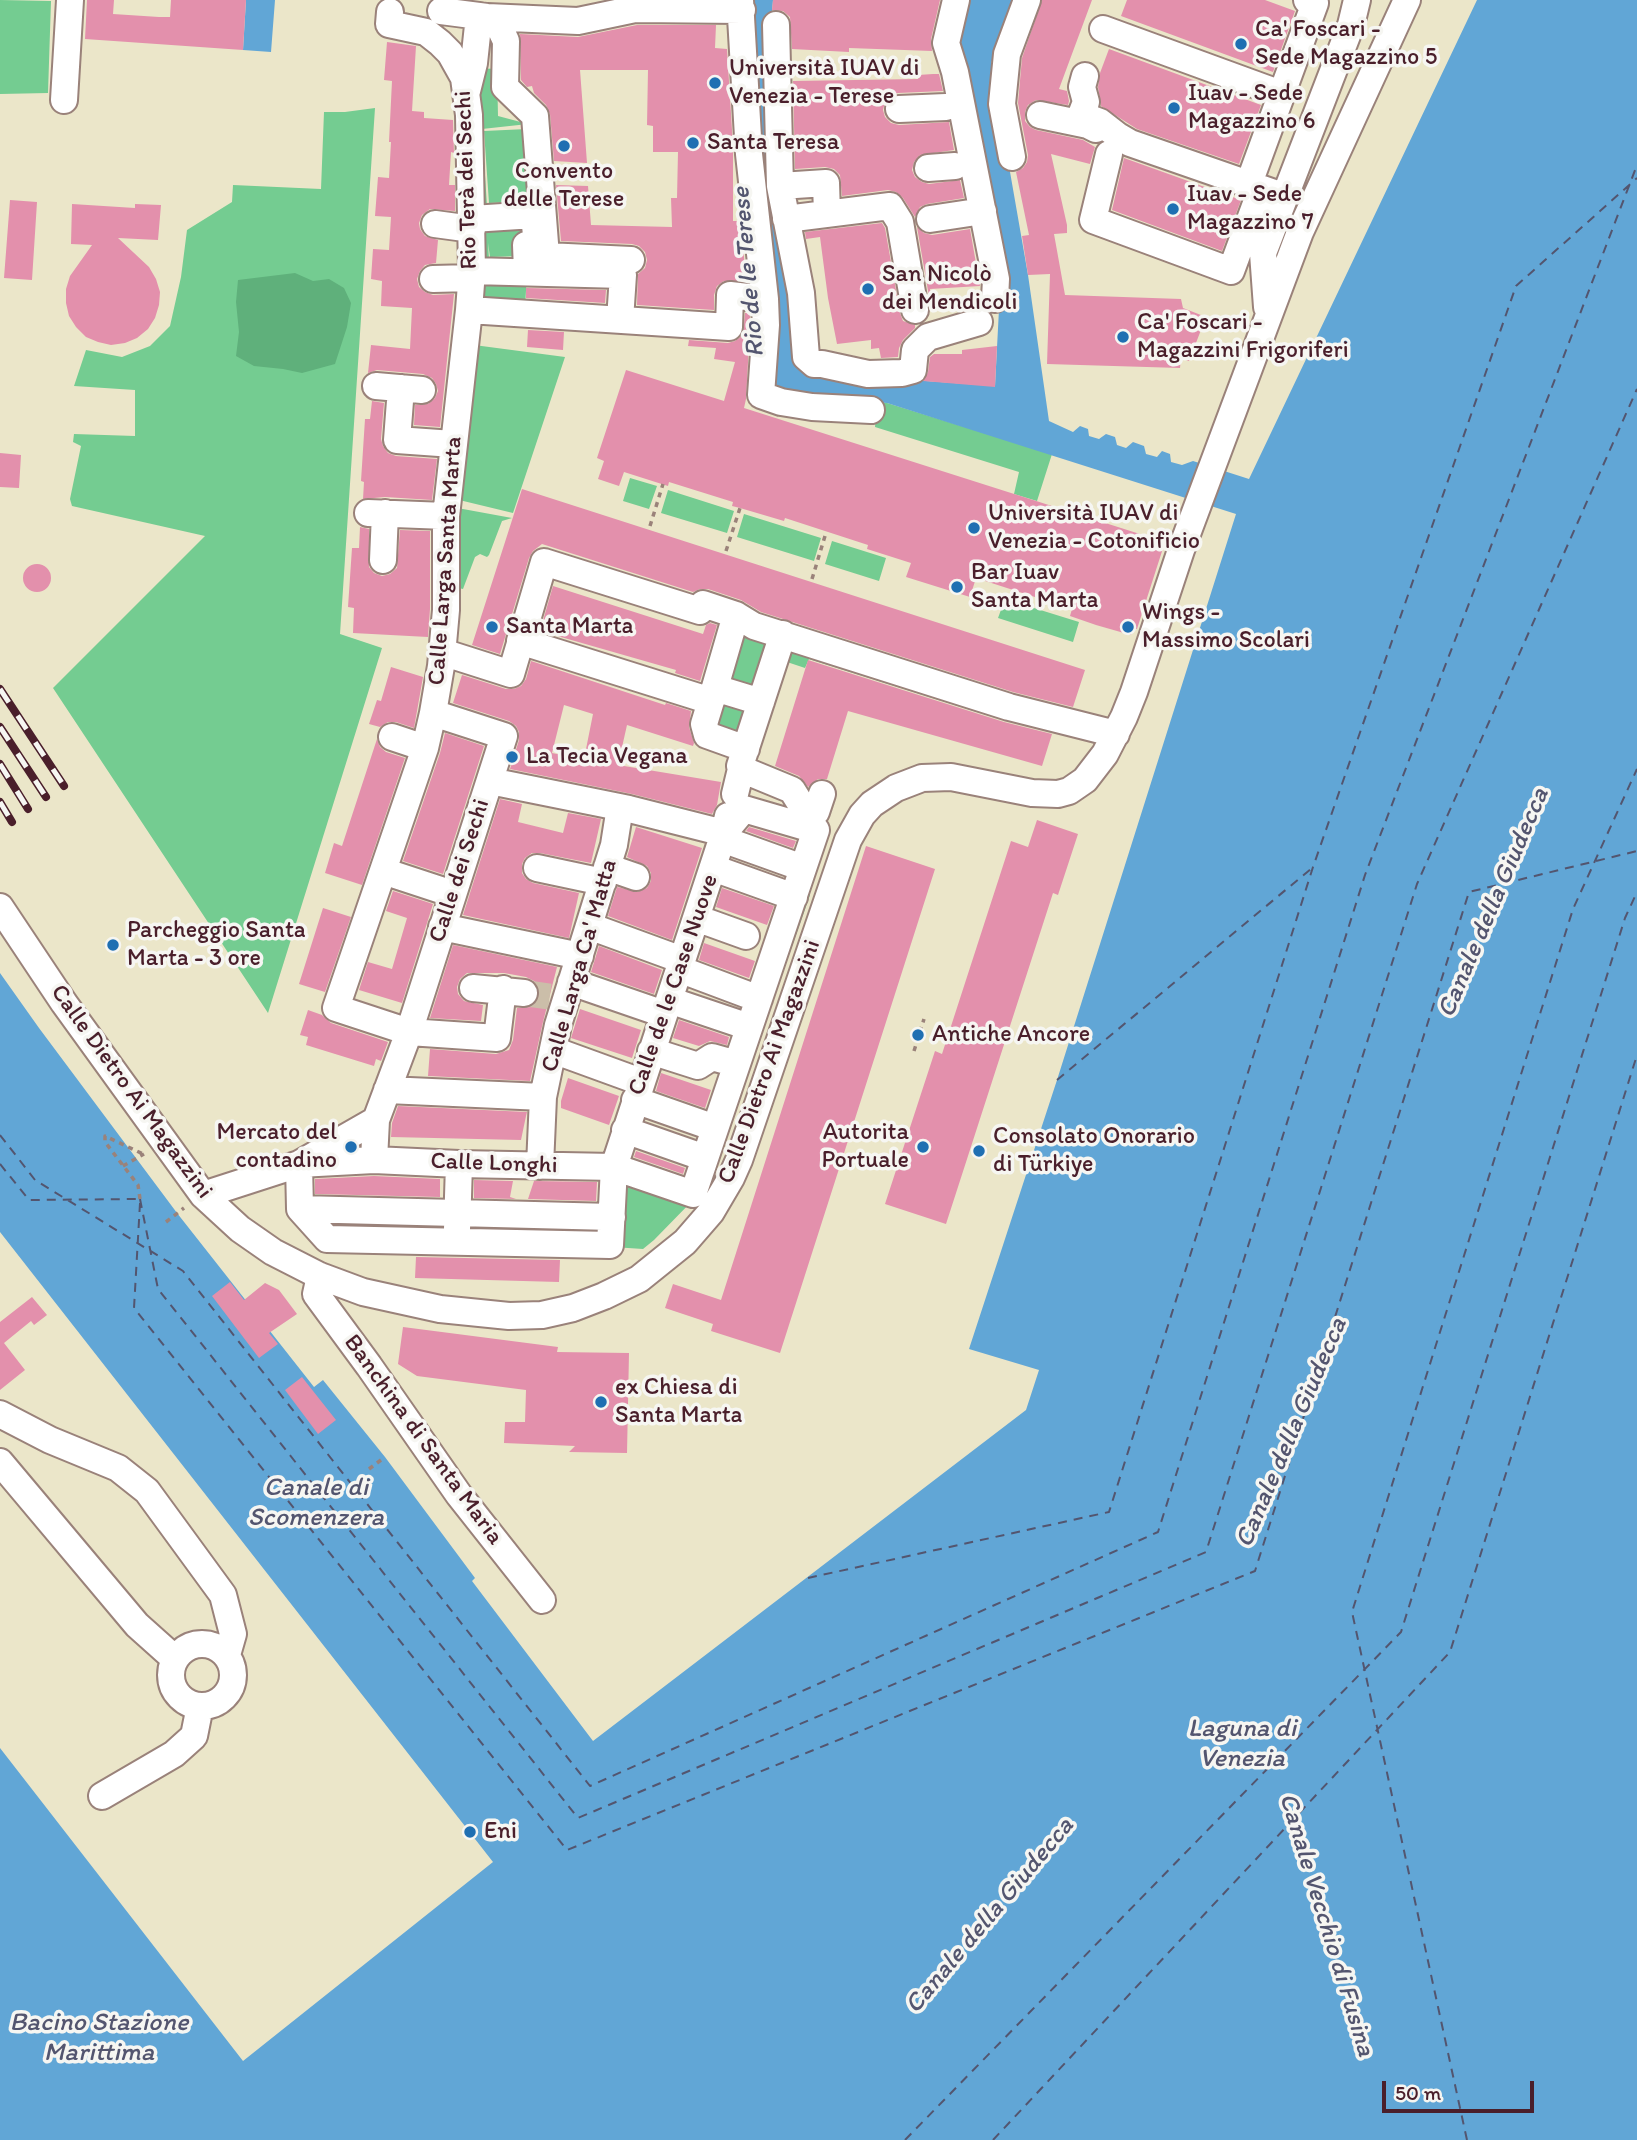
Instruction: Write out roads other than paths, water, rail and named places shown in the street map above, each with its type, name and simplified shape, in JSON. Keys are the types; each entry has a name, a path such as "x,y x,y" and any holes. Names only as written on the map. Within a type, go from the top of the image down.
{"street":[{"path":"64,100 70,0"},
{"path":"1012,157 1002,104 1007,54 1027,0"},
{"path":"1268,316 1263,253 1264,191 1281,94 1315,3 1307,0"},
{"path":"1085,76 1083,91 1086,102 1081,115 1100,122 1110,149 1093,220 1231,271 1264,191 1351,25 1357,0"},
{"name":"Calle Dietro Ai Magazzini","path":"0,907 64,1003 203,1195 257,1242 295,1265 363,1292 415,1305 509,1317 542,1315 573,1308 622,1288 655,1268 698,1228 722,1196 731,1178 848,840 862,815 889,792 922,778 951,777 1032,793 1069,791 1085,780 1105,754 1134,692 1181,550 1300,232 1407,0"},
{"path":"390,12 389,24 433,17 557,10 578,21 635,9 741,5 758,241 759,298 766,325 761,395 781,402 812,407 871,410"},
{"path":"952,10 946,43 955,72 955,106 966,166 983,211 996,279 995,299"},
{"path":"488,15 493,63 505,87 535,116 539,231 537,245 526,245 527,271"},
{"name":"Rio Terà dei Sechi","path":"433,17 464,78 467,92 472,224 469,310"},
{"path":"776,24 780,186 793,266 801,293 806,358 814,365 822,364 868,374 882,375 913,370 915,350 928,337 979,322"},
{"path":"1102,29 1281,94"},
{"path":"467,92 493,63"},
{"path":"1002,104 1088,125 1097,130 1097,155 1130,143 1264,191"},
{"path":"899,108 955,106"},
{"path":"928,168 966,166"},
{"path":"780,186 826,183 827,214"},
{"path":"786,219 890,206 902,225 915,310"},
{"path":"930,219 983,211"},
{"path":"435,224 472,224 534,215 546,256 623,275 620,320"},
{"path":"433,279 631,260"},
{"path":"469,310 729,327 730,295 759,298"},
{"name":"Calle Larga Santa Marta","path":"409,1032 336,1008 425,748 433,713 451,584 453,444 469,310"},
{"path":"399,388 397,440 453,444"},
{"path":"383,560 377,513 450,512"},
{"path":"442,652 511,674 544,562 700,611 703,604 736,615 754,625 1009,707 1116,734"},
{"path":"736,615 704,724 735,799 803,868"},
{"name":"Calle de le Case Nuove","path":"457,1242 610,1245 614,1167 735,799 761,702 783,634"},
{"path":"520,641 713,695 761,702"},
{"name":"Calle dei Sechi","path":"374,1160 376,1120 409,1032 504,736 433,713"},
{"path":"392,737 425,748"},
{"path":"490,781 620,807 735,799 782,784 815,808"},
{"path":"625,1130 705,1158 794,897 816,830 735,799"},
{"name":"Calle Larga Ca' Matta","path":"540,1166 543,1097 563,993 580,956 605,875 614,845 620,807"},
{"path":"537,868 636,877"},
{"path":"713,868 794,897"},
{"path":"383,871 453,894"},
{"path":"696,918 746,936"},
{"path":"589,926 759,999"},
{"path":"442,927 580,956"},
{"path":"746,936 759,927 781,934"},
{"path":"746,936 751,952 772,959"},
{"path":"409,1032 497,1038 513,991 473,988"},
{"path":"563,993 666,1007 749,1027"},
{"path":"553,1051 715,1128"},
{"path":"651,1051 698,1066"},
{"path":"698,1066 712,1057 737,1064"},
{"path":"698,1066 704,1083 728,1091"},
{"path":"389,1083 448,1092 543,1097"},
{"path":"203,1195 299,1164 376,1120"},
{"name":"Calle Longhi","path":"374,1160 614,1167 693,1194 705,1158"},
{"path":"299,1164 374,1160"},
{"path":"299,1164 300,1209 327,1238 457,1242 459,1164"},
{"path":"300,1209 612,1217"},
{"path":"327,1238 328,1210"},
{"name":"Banchina di Santa Maria","path":"320,1276 316,1294 459,1495 542,1600"},
{"path":"0,1414 50,1440 118,1468 147,1491 223,1595 233,1634 227,1656"},
{"path":"0,1462 137,1625 176,1659"},
{"path":"210,1644 227,1656 233,1672 233,1682 216,1703 200,1706 186,1701 173,1686 172,1668 182,1651 190,1646 210,1644"},
{"path":"102,1796 174,1754 194,1736 200,1706"}],"water":[{"path":"246,0 275,0 271,52 243,50"},
{"name":"Laguna di Venezia","path":"748,0 773,0 771,24 794,358 802,372 995,386 1000,290 956,40 964,0 1015,0 991,63 1028,275 1049,421 1073,432 1080,426 1088,429 1089,436 1099,439 1106,434 1115,437 1117,445 1126,448 1133,442 1144,446 1146,454 1157,457 1162,451 1170,454 1171,462 1182,465 1193,461 1249,479 1477,0 1637,0 1637,2140 0,2140 0,1748 243,2061 493,1862 0,1232 0,973 177,1213 314,1387 323,1380 385,1457 475,1578 472,1581 593,1741 1026,1410 1039,1370 969,1349 1236,514 887,403 782,396 774,393"}],"tunnel":[{"path":"524,993 553,997"}],"railway":[{"path":"0,689 64,786"},
{"path":"0,727 46,797"},
{"path":"0,764 28,809"},
{"path":"0,802 12,822"}],"place":[{"name":"Ca' Foscari - Sede Magazzino 5","path":"1241,44"},
{"name":"Università IUAV di Venezia - Terese","path":"715,83"},
{"name":"Iuav - Sede Magazzino 6","path":"1174,108"},
{"name":"Santa Teresa","path":"693,143"},
{"name":"Convento delle Terese","path":"564,146"},
{"name":"Iuav - Sede Magazzino 7","path":"1173,209"},
{"name":"San Nicolò dei Mendicoli","path":"868,289"},
{"name":"Ca' Foscari - Magazzini Frigoriferi","path":"1123,337"},
{"name":"Università IUAV di Venezia - Cotonificio","path":"974,528"},
{"name":"Bar Iuav Santa Marta","path":"957,587"},
{"name":"Santa Marta","path":"492,627"},
{"name":"Wings - Massimo Scolari","path":"1128,627"},
{"name":"La Tecia Vegana","path":"512,757"},
{"name":"Parcheggio Santa Marta - 3 ore","path":"113,945"},
{"name":"Antiche Ancore","path":"918,1035"},
{"name":"Mercato del contadino","path":"351,1147"},
{"name":"Autorita Portuale","path":"923,1147"},
{"name":"Consolato Onorario di Türkiye","path":"979,1151"},
{"name":"ex Chiesa di Santa Marta","path":"601,1402"},
{"name":"Eni","path":"470,1832"}],"water label":[{"name":"Rio de le Terese","path":"749,272"},
{"name":"Canale della Giudecca","path":"1494,903"},
{"name":"Canale della Giudecca","path":"1292,1433"},
{"name":"Canale di Scomenzera","path":"316,1503"},
{"name":"Canale della Giudecca","path":"990,1916"},
{"name":"Canale Vecchio di Fusina","path":"1326,1925"},
{"name":"Bacino Stazione Marittima","path":"99,2038"}]}
